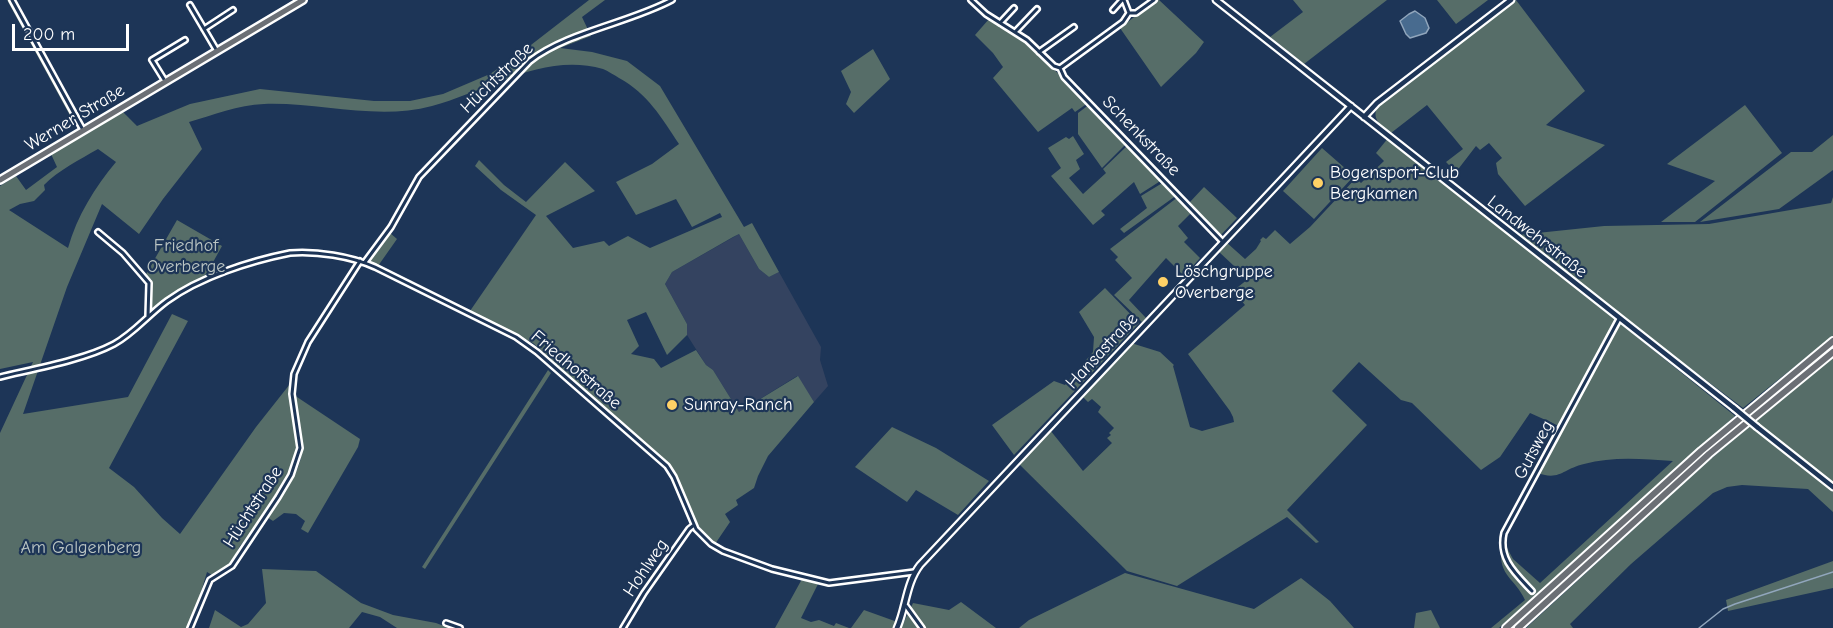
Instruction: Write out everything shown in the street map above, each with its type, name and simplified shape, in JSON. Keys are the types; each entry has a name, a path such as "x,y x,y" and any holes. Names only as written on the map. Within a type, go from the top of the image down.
{"highway":[{"path":"1506,628 1701,450 1833,341"},
{"path":"1518,628 1709,454 1833,352"}],"main road":[{"name":"Werner Straße","path":"0,180 303,0"}],"street":[{"path":"12,0 83,130"},
{"name":"Hüchtstraße","path":"190,628 210,580 232,566 291,475 300,448 292,394 294,374 308,342 362,262 392,227 419,177 530,61 552,46 672,0"},
{"name":"Schenkstraße","path":"971,0 1000,23 1027,40 1054,66 1060,68 1064,77 1222,241"},
{"path":"1113,10 1123,0 1129,13"},
{"path":"1129,13 1136,13 1154,0"},
{"name":"Landwehrstraße","path":"1216,0 1833,487"},
{"path":"1364,117 1377,103 1511,0"},
{"path":"189,5 217,51"},
{"path":"1000,23 1014,8"},
{"path":"1015,32 1037,9"},
{"path":"204,29 233,10"},
{"path":"1060,68 1123,22 1129,13"},
{"path":"1039,52 1074,27"},
{"path":"165,81 152,60 185,40"},
{"name":"Hansastraße","path":"897,628 906,606 914,572 1351,106"},
{"path":"98,232 123,253 149,284 148,316"},
{"name":"Friedhofstraße","path":"0,377 111,346 131,333 148,316 178,294 207,278 284,255 302,253 362,262 516,337 537,352 667,466 694,525 707,541 723,551 772,569 823,582 841,582 914,572"},
{"name":"Gutsweg","path":"1532,591 1507,562 1502,545 1504,534 1619,319"},
{"name":"Hohlweg","path":"623,628 644,593 694,525"},
{"path":"906,606 921,628"},
{"path":"446,622 460,628"}],"shaded area":[{"path":"1415,11 1425,18 1429,28 1426,33 1410,38 1400,21"},
{"path":"739,234 759,269 769,277 779,272 821,347 820,360 828,386 814,402 797,376 739,412 713,370 706,365 687,335 687,324 665,284 672,272"}],"green space":[{"path":"7,0 10,0 76,122 74,123"},
{"name":"Am Galgenberg","path":"589,0 605,0 582,17 591,36 560,48 592,52 627,61 660,86 744,227 752,223 779,272 769,277 759,269 739,234 672,272 665,284 687,324 687,335 667,355 646,312 627,320 639,346 631,354 654,359 661,368 696,350 706,365 713,370 739,412 798,376 814,402 768,456 754,488 736,500 738,505 725,514 730,522 715,544 700,528 671,467 533,343 470,311 536,215 501,190 475,166 479,160 504,185 526,202 565,162 595,191 546,216 573,248 604,241 609,246 628,236 650,248 722,217 720,213 692,227 676,199 636,215 616,182 652,164 679,144 653,107 629,84 603,69 581,65 559,66 537,69 432,106 411,110 390,112 264,104 216,113 189,122 202,149 139,234 102,204 67,287 23,414 128,397 172,314 188,321 109,468 134,487 180,534 256,427 290,384 298,448 296,458 284,484 262,519 240,546 230,565 212,575 207,572 190,628 0,628 0,433 33,362 0,369 0,186 16,176 26,190 57,167 51,154 122,111 137,126 190,104 260,89 374,101 410,101 443,94 490,74","holes":["98,149 116,162 88,202 76,225 68,248 9,210 20,204 34,201 45,190 44,185 50,180"]},
{"path":"1159,0 1204,42 1196,53 1161,87 1120,28"},
{"path":"1293,0 1387,0 1304,64 1270,37 1303,12"},
{"path":"1437,0 1488,0 1456,24"},
{"path":"1516,0 1585,91 1546,125 1605,145 1525,206 1498,174 1496,163 1502,158 1489,143 1480,150 1476,146 1456,172 1446,162 1463,149 1427,105 1391,133 1380,124 1376,117 1379,104"},
{"path":"989,19 1024,40 1086,101 1085,105 1075,112 1072,108 1038,132 993,78 1003,67 975,35"},
{"path":"873,49 890,79 854,113 846,104 851,92 841,71"},
{"path":"1090,104 1127,143 1102,168 1078,134 1078,113"},
{"path":"1745,105 1782,153 1695,222 1661,222 1715,181 1667,164"},
{"path":"1833,135 1833,170 1779,209 1700,222 1791,152 1812,152"},
{"path":"1073,136 1084,154 1076,160 1080,169 1069,178 1083,194 1106,173 1103,169 1128,145 1162,180 1140,194 1134,182 1101,211 1105,215 1093,225 1051,176 1061,168 1048,148 1066,137 1069,139"},
{"path":"1389,137 1735,416 1499,628 1491,628 1525,600 1502,566 1501,549 1507,548 1513,559 1540,583 1673,461 1628,459 1595,461 1561,474 1543,475 1535,472 1559,426 1530,413 1500,457 1481,470 1412,403 1401,400 1359,362 1332,391 1367,425 1287,510 1319,542 1316,543 1287,517 1177,586 1127,571 1018,463 1050,430 1083,471 1112,443 1107,438 1114,428 1098,412 1101,407 1092,399 1088,402 1082,396 1131,343 1160,352 1174,365 1190,427 1202,431 1234,422 1230,411 1188,354 1245,305 1233,291 1248,279 1218,251 1226,242 1245,259 1256,249 1263,237 1266,239 1275,230 1290,244 1310,227 1356,178 1361,183 1384,161 1376,153"},
{"name":"Bogensport-Club Bergkamen","path":"1322,148 1354,176 1314,219 1283,191"},
{"path":"1164,182 1177,195 1124,233 1120,229 1147,208 1141,196"},
{"path":"1204,187 1237,218 1219,237 1189,203"},
{"path":"1178,197 1192,212 1178,226 1188,238 1184,242 1200,258 1184,276 1166,258 1129,300 1146,318 1142,322 1114,295 1132,278 1115,260 1118,257 1110,249"},
{"path":"1833,197 1833,336 1743,408 1518,235 1604,226 1709,224 1831,203"},
{"name":"Friedhof Overberge","path":"177,220 222,246 202,278 150,310 152,280 145,276"},
{"path":"390,233 397,239 378,266 368,261"},
{"path":"1105,288 1139,323 1014,455 992,425 1054,381 1065,385 1093,352 1094,337 1079,312"},
{"path":"1833,357 1833,485 1831,488 1833,490 1833,512 1808,489 1742,485 1727,487 1713,493 1631,564 1570,624 1573,628 1526,628 1707,462"},
{"path":"548,370 551,373 425,569 422,567"},
{"path":"294,395 360,439 358,447 308,533 301,529 305,521 296,514 284,513 273,521 267,517 290,484 301,456 301,433"},
{"path":"892,427 936,448 989,481 958,515 916,490 907,502 855,467"},
{"path":"1833,561 1833,588 1728,611 1726,600"},
{"path":"262,569 316,571 361,603 393,615 436,623 449,628 397,628 380,617 362,612 349,628 209,628 215,610 241,627 248,624 266,603"},
{"path":"1125,573 1254,609 1301,578 1330,601 1354,628 1019,628 1029,620"},
{"path":"802,579 818,584 801,618 811,622 819,620 834,626 836,623 849,628 775,628"},
{"path":"961,602 996,628 851,628 864,610 903,624 913,603 949,610"},
{"path":"1431,610 1440,628 1414,628 1416,613"}],"waterway":[{"path":"1699,628 1723,609 1833,572"}],"place":[{"name":"Bogensport-Club Bergkamen","path":"1318,183"},
{"name":"Löschgruppe Overberge","path":"1163,282"},
{"name":"Sunray-Ranch","path":"672,405"}]}
